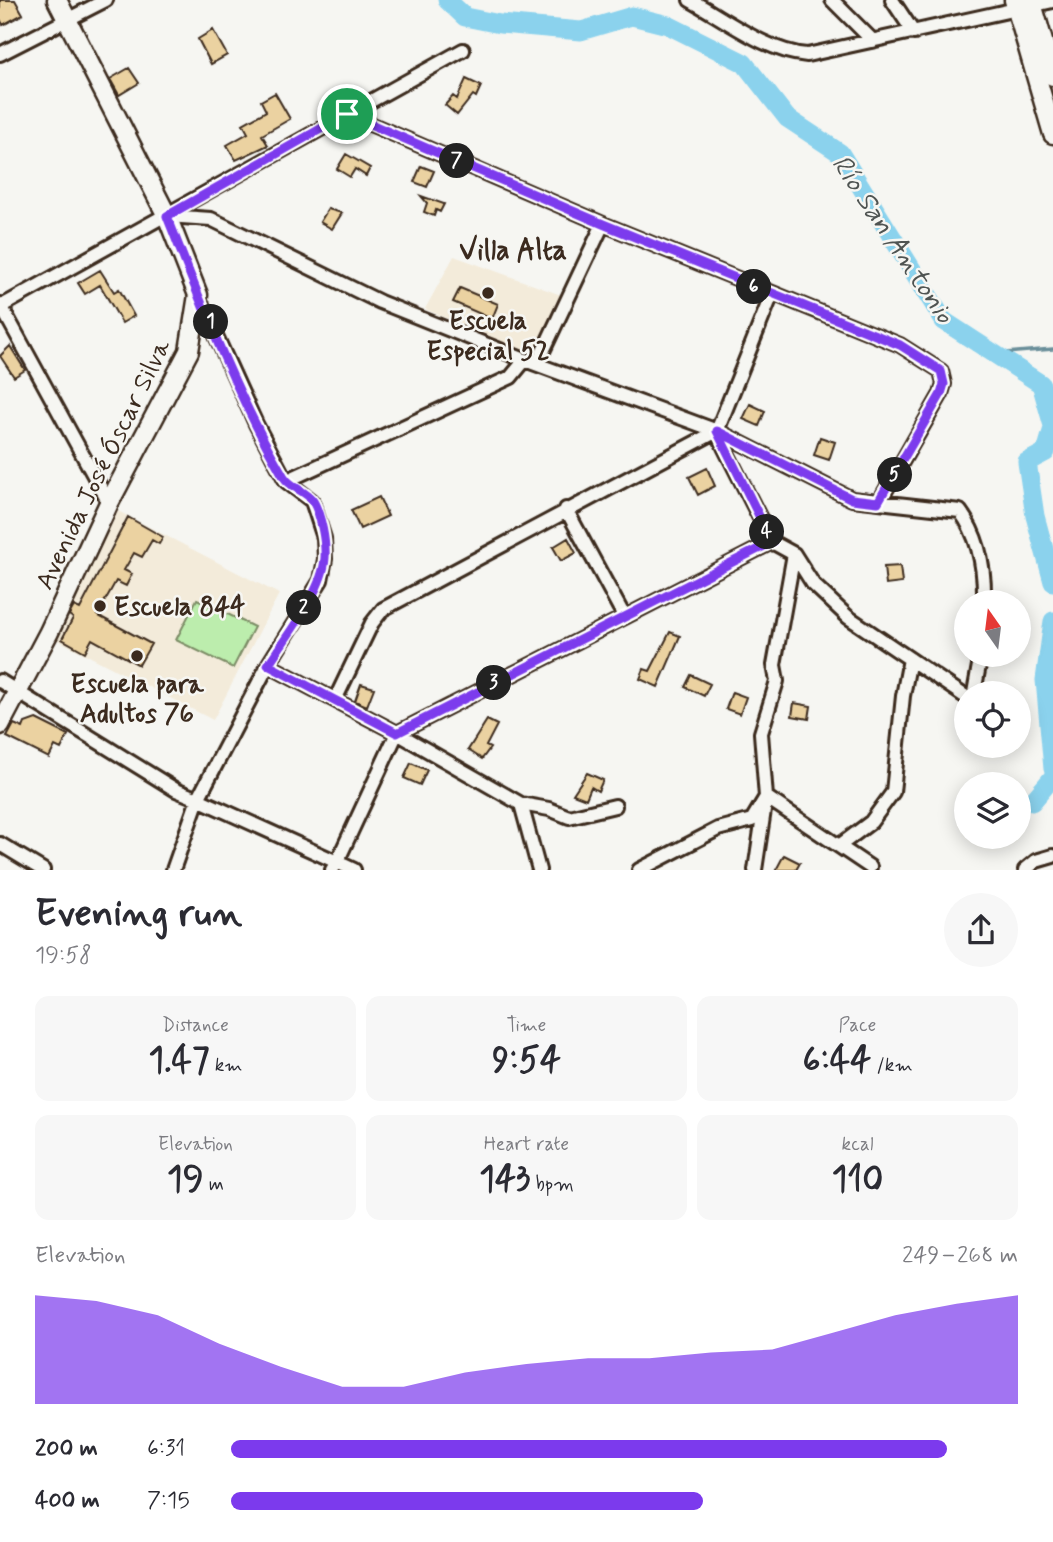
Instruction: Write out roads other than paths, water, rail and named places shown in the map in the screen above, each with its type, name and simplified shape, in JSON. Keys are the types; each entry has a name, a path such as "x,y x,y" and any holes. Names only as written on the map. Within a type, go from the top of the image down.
{"main road":[{"path":"57,0 167,216 198,295"},
{"path":"1024,4 1053,76"},
{"path":"1024,4 1052,125"},
{"name":"Avenida José Óscar Silva","path":"0,725 18,694 108,503 189,351 198,295"}],"street":[{"path":"0,54 106,0"},
{"path":"690,0 773,46 792,54 807,55 914,33 1024,4 1053,1"},
{"path":"832,0 873,41"},
{"path":"892,0 914,33"},
{"path":"108,503 0,305 167,216 463,50"},
{"path":"347,114 603,224 900,345 941,371 944,384 941,394 878,502"},
{"path":"167,216 211,219 380,302 717,431 852,499 960,511 972,527 985,577 984,590"},
{"path":"286,481 512,377 531,362 603,224"},
{"path":"335,700 372,623 383,609 566,509 717,431 772,294"},
{"path":"173,870 198,799 268,665 321,580 325,559 324,538 312,501 286,481 256,424 198,295"},
{"path":"717,431 772,542 794,554 813,584 848,617 954,689"},
{"path":"566,509 624,616"},
{"path":"334,866 397,733 772,542"},
{"path":"755,870 766,797 761,733 777,681 774,664 794,554"},
{"path":"839,846 871,822 893,792 903,696 910,659"},
{"path":"268,665 397,733 521,804 549,809 569,817 615,806"},
{"path":"0,681 176,790 334,866 354,870"},
{"path":"766,797 870,867"},
{"path":"639,870 718,829 752,820 766,797"},
{"path":"521,804 539,870"},
{"path":"0,844 43,870"},
{"path":"1025,870 1053,856"}],"waterway":[{"name":"Río San Antonio","path":"447,0 465,17 500,24 581,31 632,16 668,25 744,63 787,118 840,153 944,321 1041,384 1053,426"},
{"path":"994,354 1053,349"},
{"name":"Río San Antonio","path":"1053,428 1046,452 1027,462 1035,516 1053,582"},
{"name":"Río San Antonio","path":"1053,621 1045,680 1053,769"},
{"name":"Río San Antonio","path":"1032,802 1053,777"}],"place":[{"name":"Escuela Especial 52","path":"488,293"},
{"name":"Escuela 844","path":"100,606"},
{"name":"Escuela para Adultos 76","path":"137,656"}],"district":[{"name":"Villa Alta","path":"513,249"}]}
